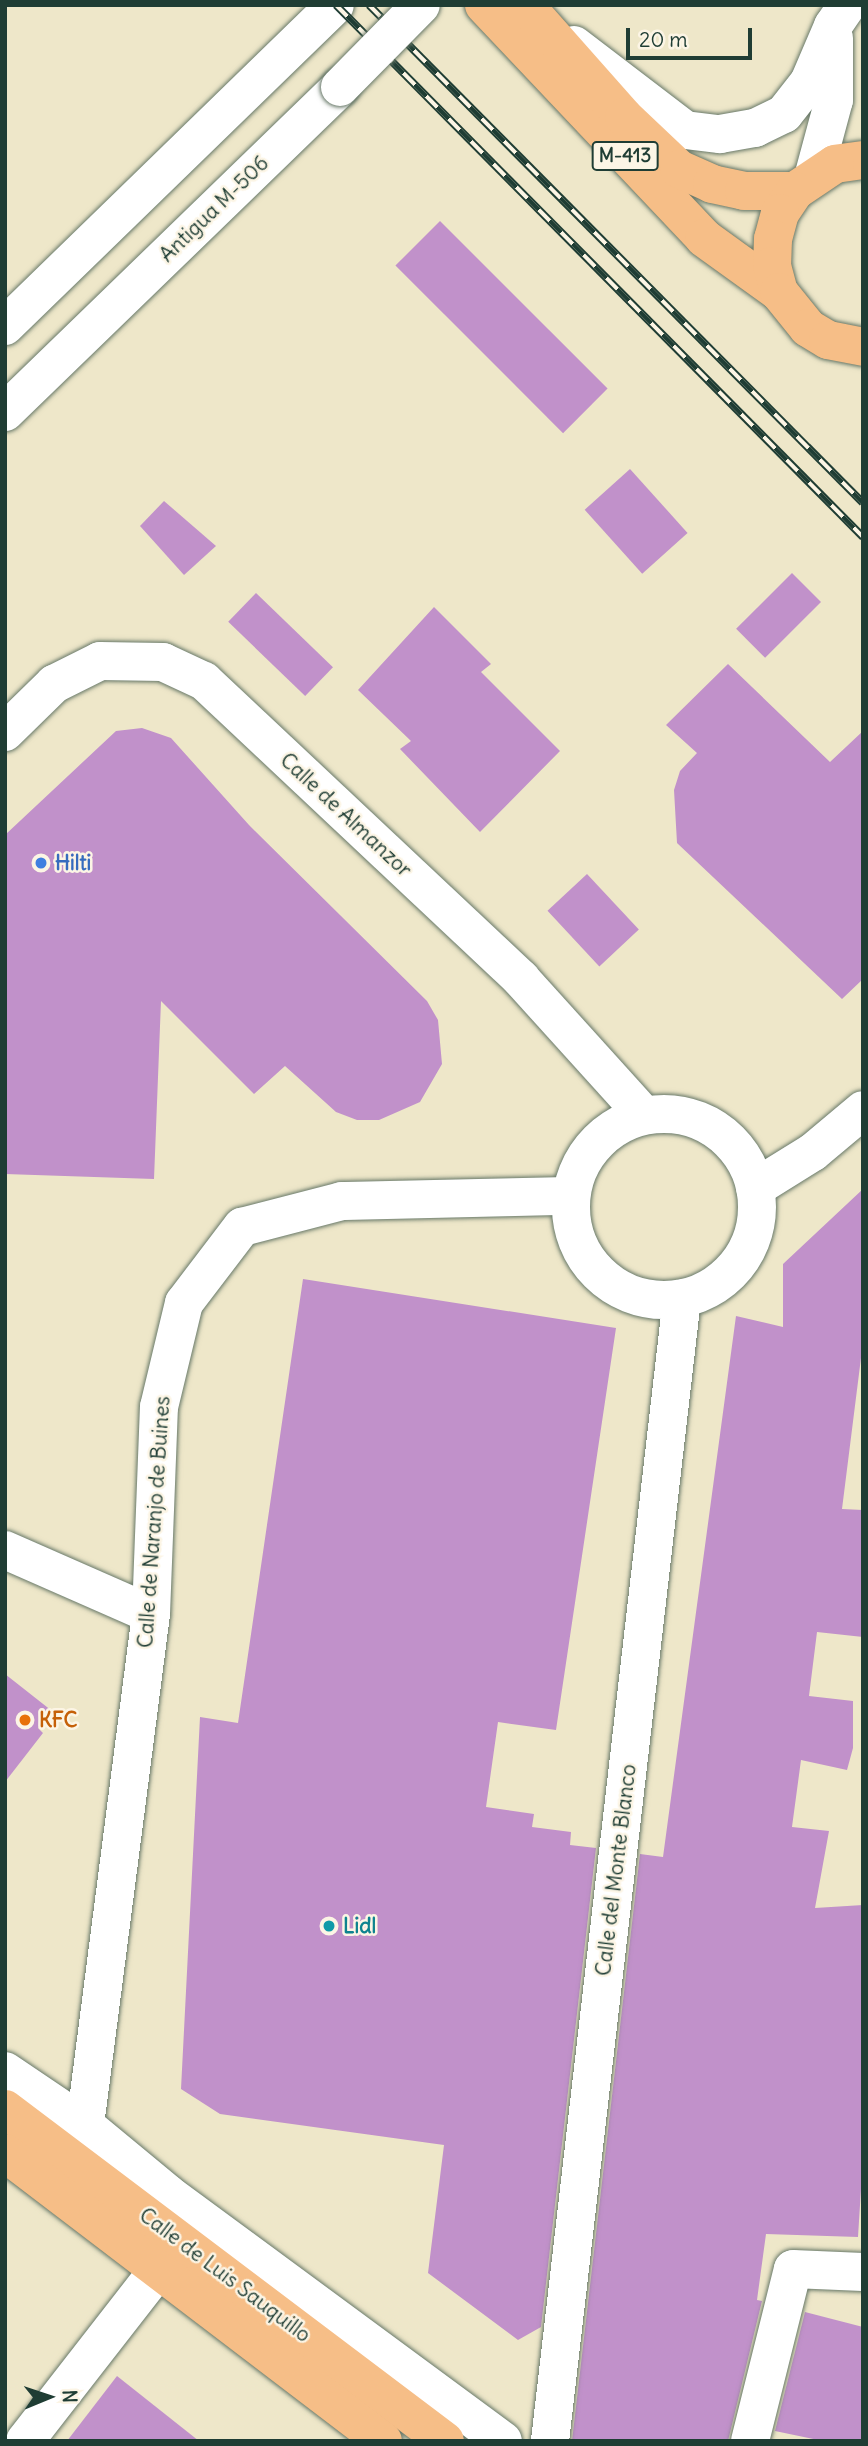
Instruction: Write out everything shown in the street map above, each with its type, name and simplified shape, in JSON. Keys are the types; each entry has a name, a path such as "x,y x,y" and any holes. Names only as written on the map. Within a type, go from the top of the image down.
{"main road":[{"name":"M-413","path":"484,5 704,238 779,292 808,328 828,340 863,347"},
{"name":"M-413","path":"525,6 624,117 679,169 712,184 744,191 804,183"},
{"name":"M-413","path":"779,292 772,266 773,239 780,213 804,183 835,164 863,160"},
{"name":"Calle de Luis Sauquillo","path":"6,2081 445,2441"},
{"name":"Calle de Luis Sauquillo","path":"5,2153 383,2441"}],"street":[{"path":"5,326 335,5"},
{"name":"Antigua M-506","path":"5,412 421,5"},
{"path":"525,6 685,130 720,134 755,128 784,114 809,82 846,12"},
{"path":"846,12 863,59"},
{"path":"804,183 834,100 846,12"},
{"name":"Calle de Almanzor","path":"5,732 54,684 100,661 163,662 204,681 521,979 644,1115"},
{"path":"755,1188 813,1152 863,1110"},
{"path":"674,1113 702,1121 727,1137 745,1160 755,1188 760,1203 749,1245 733,1270 710,1288 682,1299 653,1300 625,1292 601,1276 582,1253 572,1226 571,1196 578,1168 595,1143 617,1125 644,1115 674,1113"},
{"name":"Calle de Naranjo de Buines","path":"85,2125 150,1614 159,1407 184,1303 242,1227 342,1201 571,1196"},
{"name":"Calle del Monte Blanco","path":"550,2441 682,1299"},
{"path":"5,1550 150,1614"},
{"path":"6,2081 85,2125 168,2194 503,2441"},
{"path":"750,2441 793,2269 863,2272"},
{"path":"25,2441 158,2270"}],"building":[{"path":"440,221 608,389 563,433 395,266"},
{"path":"630,469 688,533 642,574 585,510"},
{"path":"164,501 216,546 184,575 140,526"},
{"path":"792,573 821,602 765,658 736,629"},
{"path":"256,593 333,667 305,696 228,622"},
{"path":"434,607 491,664 481,672 560,751 480,832 400,749 411,741 358,690"},
{"path":"728,664 830,762 863,731 863,979 842,999 677,843 674,790 680,771 697,753 666,725"},
{"path":"142,728 171,738 249,825 427,1001 438,1020 442,1064 420,1102 379,1120 357,1120 336,1112 285,1066 254,1094 161,1001 154,1179 5,1174 5,835 116,731"},
{"path":"587,874 639,930 599,966 548,911"},
{"path":"863,1189 863,1342 842,1509 863,1510 863,1637 817,1632 809,1696 853,1701 853,1748 847,1770 801,1760 792,1827 829,1831 815,1908 863,1905 863,2157 858,2237 766,2234 757,2300 762,2301 728,2441 572,2441 640,1854 663,1857 736,1316 783,1327 783,1264"},
{"path":"303,1279 616,1328 556,1730 498,1722 486,1807 534,1814 532,1827 571,1832 570,1845 596,1848 541,2327 518,2340 428,2273 444,2145 220,2114 181,2089 200,1717 238,1723"},
{"name":"KFC","path":"5,1674 52,1711 38,1728 43,1733 5,1782"},
{"path":"805,2312 863,2327 863,2441 823,2441 775,2431"},
{"path":"117,2376 199,2441 67,2441"}],"railway":[{"path":"336,5 863,537"},
{"path":"369,5 863,503"}],"place":[{"name":"Hilti","path":"41,863"},
{"name":"KFC","path":"25,1720"},
{"name":"Lidl","path":"329,1926"}]}
